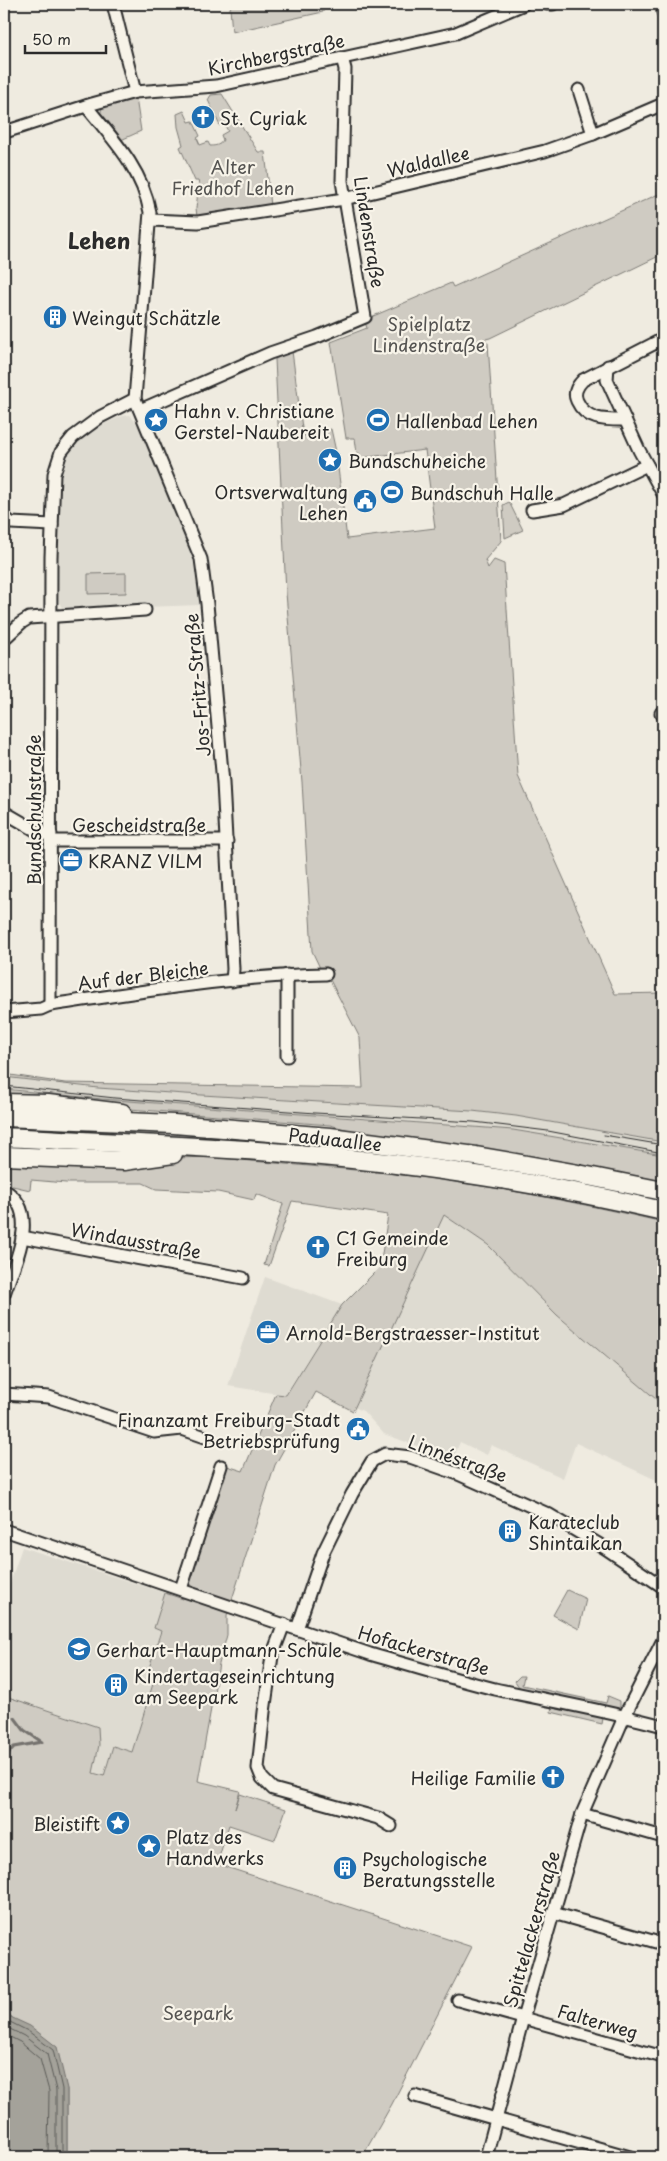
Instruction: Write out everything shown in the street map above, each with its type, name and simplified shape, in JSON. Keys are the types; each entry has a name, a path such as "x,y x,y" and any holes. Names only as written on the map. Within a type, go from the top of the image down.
{"highway":[{"path":"4,1103 111,1110 174,1124"},
{"name":"Paduaallee","path":"4,1117 174,1124 330,1137 476,1156 573,1172 663,1191"},
{"name":"Paduaallee","path":"4,1137 216,1148 388,1163 577,1192 663,1211"},
{"path":"4,1156 124,1161 216,1148"}],"street":[{"path":"113,4 135,92"},
{"name":"Kirchbergstraße","path":"4,130 8,131 135,92 216,86 456,32 524,4"},
{"path":"547,4 554,4"},
{"path":"662,4 663,12"},
{"name":"Lindenstraße","path":"140,410 270,353 317,337 365,317 342,181 345,69 342,58"},
{"path":"578,90 593,134"},
{"name":"Waldallee","path":"150,220 198,222 344,199 545,151 593,134 663,104"},
{"path":"86,106 136,170 146,193 150,220 146,247 135,399"},
{"path":"625,420 592,416 580,409 575,398 576,389 583,380 663,339"},
{"path":"608,366 607,380 647,465 663,494"},
{"name":"Jos-Fritz-Straße","path":"135,399 201,559 207,604 227,841 233,962 232,981"},
{"name":"Bundschuhstraße","path":"50,1005 51,616 54,474 60,452 73,437 100,417 135,399"},
{"path":"532,510 564,505 647,465"},
{"path":"4,517 11,523 52,525"},
{"path":"4,639 29,618 145,610"},
{"name":"Gescheidstraße","path":"4,812 50,837 227,841"},
{"name":"Auf der Bleiche","path":"4,1012 41,1009 50,1005 232,981 287,975 326,974"},
{"path":"287,975 287,1056"},
{"path":"4,1190 18,1202 24,1222 22,1237 4,1294"},
{"name":"Windausstraße","path":"22,1237 243,1278"},
{"path":"4,1394 49,1397 154,1432 182,1429 208,1438"},
{"name":"Linnéstraße","path":"297,1629 323,1553 352,1494 372,1461 385,1454 393,1453 450,1471 495,1489 548,1514 605,1548 663,1587"},
{"path":"180,1589 221,1466"},
{"name":"Hofackerstraße","path":"4,1530 370,1654 441,1675 625,1715 663,1726"},
{"path":"284,1624 272,1656 258,1768 262,1778 273,1789 378,1818 391,1826"},
{"path":"625,1715 663,1640"},
{"name":"Spittelackerstraße","path":"486,2157 523,2018 582,1814 625,1715"},
{"path":"582,1814 663,1837"},
{"path":"553,1913 663,1944"},
{"name":"Falterweg","path":"458,2000 663,2057"},
{"path":"415,2096 630,2157"}],"shaded area":[{"path":"130,415 140,428 183,528 194,564 200,605 63,610 59,602 58,493 63,467 67,457 78,442 93,429 122,416"},
{"path":"4,1077 98,1088 472,1111 516,1116 663,1142 663,1155 513,1130 102,1099 4,1089"},
{"path":"444,1214 488,1245 557,1315 663,1405 663,1483 576,1443 563,1478 491,1445 487,1455 460,1442 453,1459 384,1434 363,1411 354,1407"},
{"path":"265,1277 342,1305 285,1395 228,1386"},
{"name":"Gerhart-Hauptmann-Schule","path":"22,1547 165,1593 155,1628 161,1630 149,1668 157,1671 132,1753 113,1747 104,1777 92,1772 99,1745 5,1696 4,1699 4,1601"}],"green space":[{"path":"233,4 329,5 323,6 323,12 232,32 230,8"},
{"name":"Alter Friedhof Lehen","path":"222,94 258,152 265,152 271,206 197,217 196,208 199,184 198,181 195,181 180,147 183,145 177,114 184,111 189,122 193,121 200,136 197,138 200,145 208,142 210,146 218,145 223,140 221,135 228,131 224,124 220,126 208,100 211,95"},
{"path":"136,98 141,131 121,140 100,115 102,108"},
{"name":"Spielplatz Lindenstraße","path":"663,192 663,254 490,338 477,341 479,344 488,343 501,541 485,560 488,568 494,560 504,564 518,776 615,994 663,993 663,1142 516,1116 472,1111 98,1088 4,1077 4,1074 65,1083 363,1088 360,1038 329,978 327,967 320,968 312,951 302,782 286,593 275,359 292,351 303,436 331,429 336,452 347,539 435,528 425,450 360,458 359,453 357,454 355,438 346,438 331,342 367,328 364,320 451,283 453,287"},
{"path":"509,502 523,530 505,538 503,505"},
{"path":"126,573 126,593 88,594 88,574"},
{"path":"4,1089 102,1099 513,1130 663,1155 663,1185 533,1157 368,1135 330,1125 130,1109 104,1103 4,1095"},
{"path":"23,1129 222,1136 383,1151 571,1180 663,1200 663,1204 570,1185 24,1133"},
{"name":"Seepark","path":"209,1157 387,1173 491,1187 663,1222 663,1405 557,1315 488,1245 444,1215 353,1411 316,1392 275,1465 227,1615 227,1635 219,1664 198,1781 240,1791 235,1809 240,1794 286,1809 275,1840 229,1825 217,1864 472,1947 392,2104 362,2157 67,2157 67,2089 11,2016 4,2014 5,1696 98,1727 99,1745 93,1773 104,1776 113,1746 132,1752 157,1671 149,1668 161,1631 154,1628 165,1593 183,1599 187,1579 224,1465 243,1471 276,1394 286,1395 342,1305 380,1267 388,1215 292,1201 269,1266 264,1265 283,1204 256,1194 254,1200 218,1192 156,1189 143,1183 66,1183 31,1180 30,1190 4,1184 4,1163"},
{"path":"567,1590 586,1599 579,1629 553,1615"},
{"path":"520,1676 524,1676 522,1685 606,1703 608,1696 620,1701 620,1707 617,1708 519,1687 515,1681"},
{"path":"552,1706 603,1718 602,1724 551,1712"}],"water":[{"path":"4,2014 30,2026 57,2047 67,2089 67,2157 4,2157"}],"waterway":[{"path":"4,1758 14,1747 42,1742 24,1730 15,1718"}],"tram line":[{"path":"4,1086 115,1098 315,1113 474,1122 548,1131 663,1153"},
{"path":"604,1135 663,1145"}],"place":[{"name":"St. Cyriak","path":"203,117"},
{"name":"Weingut Schätzle","path":"55,317"},
{"name":"Hahn v. Christiane Gerstel-Naubereit","path":"156,420"},
{"name":"Hallenbad Lehen","path":"378,420"},
{"name":"Bundschuheiche","path":"330,460"},
{"name":"Bundschuh Halle","path":"392,492"},
{"name":"Ortsverwaltung Lehen","path":"365,501"},
{"name":"KRANZ VILM","path":"71,860"},
{"name":"C1 Gemeinde Freiburg","path":"318,1247"},
{"name":"Arnold-Bergstraesser-Institut","path":"268,1332"},
{"name":"Finanzamt Freiburg-Stadt Betriebsprüfung","path":"358,1429"},
{"name":"Karateclub Shintaikan","path":"510,1531"},
{"name":"Gerhart-Hauptmann-Schule","path":"79,1649"},
{"name":"Kindertageseinrichtung am Seepark","path":"116,1685"},
{"name":"Heilige Familie","path":"553,1777"},
{"name":"Bleistift","path":"118,1823"},
{"name":"Platz des Handwerks","path":"149,1846"},
{"name":"Psychologische Beratungsstelle","path":"345,1868"}],"district":[{"name":"Lehen","path":"99,239"}]}
